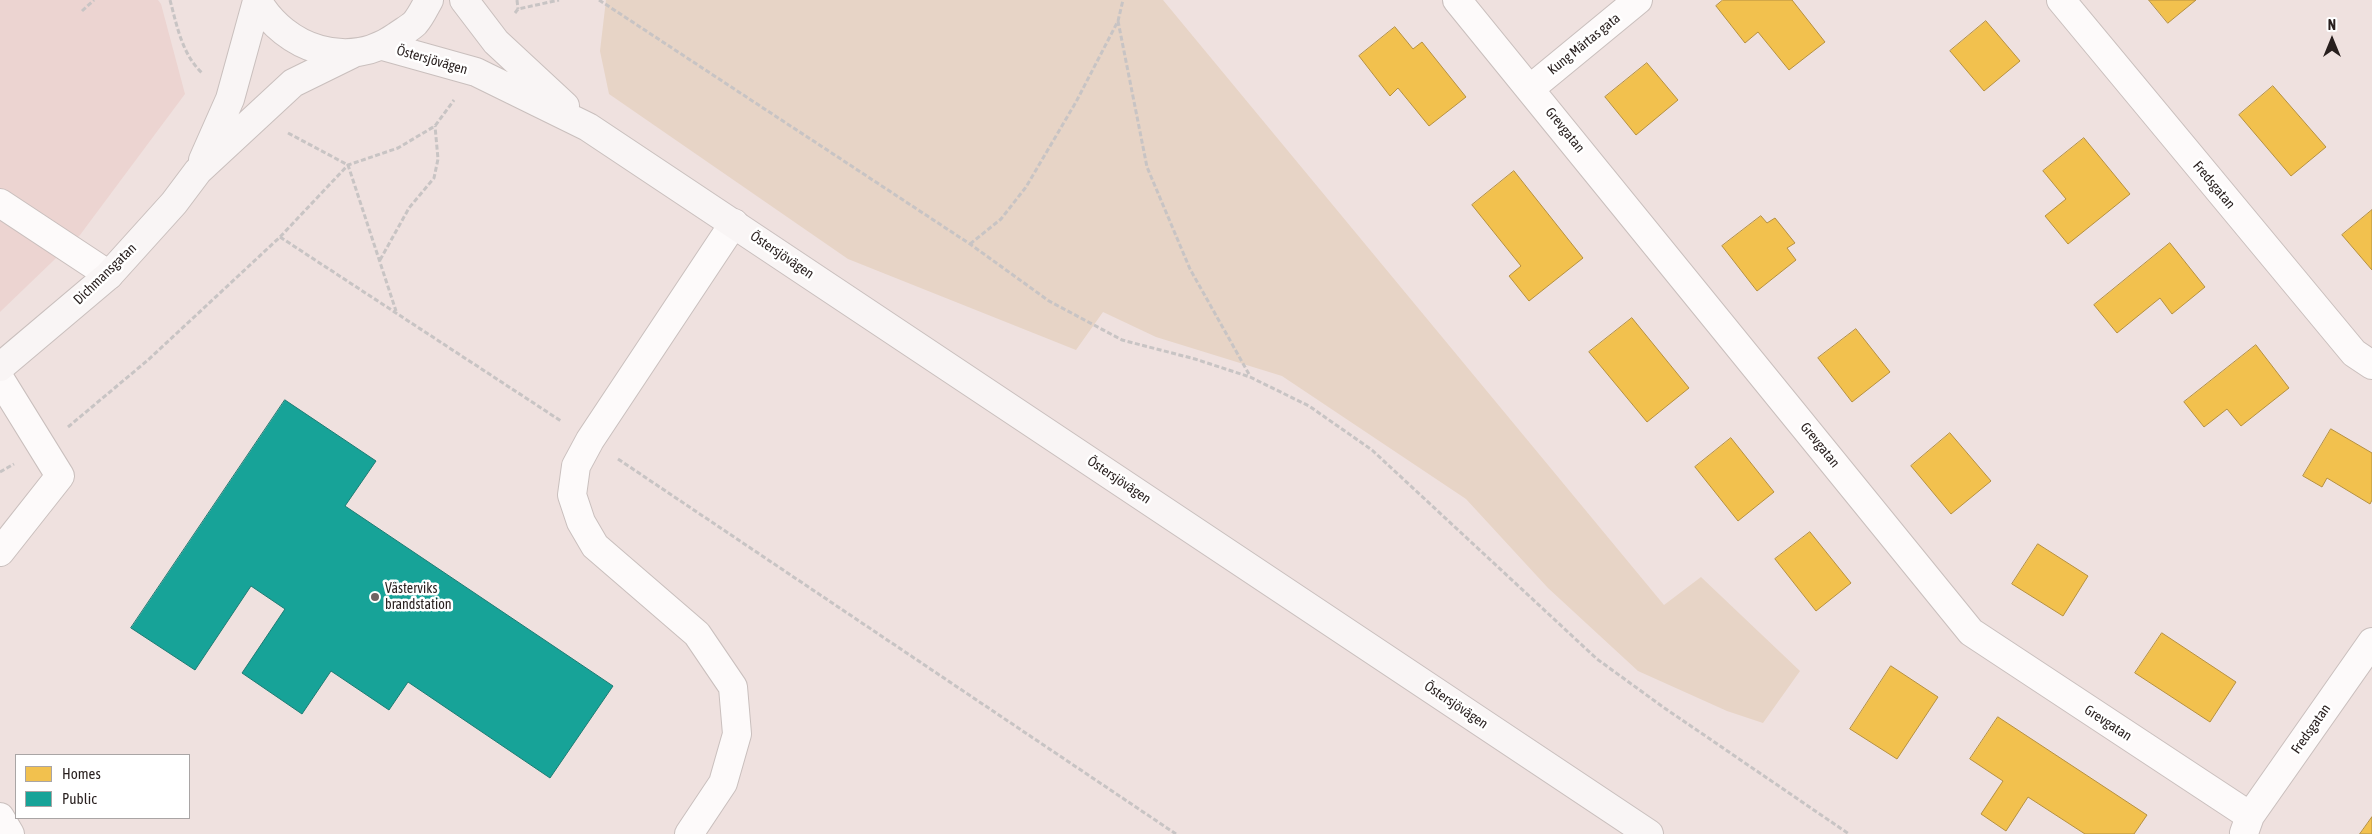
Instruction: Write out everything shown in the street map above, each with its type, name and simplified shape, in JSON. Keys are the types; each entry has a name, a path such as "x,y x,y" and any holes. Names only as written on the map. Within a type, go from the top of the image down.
{"main road":[{"path":"257,1 274,24 296,42 323,52 352,54 383,46 414,24 429,0"},
{"name":"Östersjövägen","path":"464,0 496,42 588,127"},
{"name":"Dichmansgatan","path":"198,171 230,99 257,1"},
{"name":"Östersjövägen","path":"383,46 476,72 588,127 1649,834"},
{"name":"Dichmansgatan","path":"0,367 109,275 174,203 198,171 292,83 352,54"}],"street":[{"name":"Grevgatan","path":"1457,0 1971,632 2247,825"},
{"name":"Kung Märtas gata","path":"1530,88 1638,0"},
{"name":"Fredsgatan","path":"2061,0 2354,353 2372,365"},
{"path":"0,203 109,275"},
{"path":"689,834 723,783 737,734 733,687 697,634 595,546 580,522 572,495 576,466 590,440 734,223"},
{"path":"0,379 60,476 0,552"},
{"name":"Fredsgatan","path":"2247,825 2372,642"},
{"path":"0,817 10,834"}],"path":[{"path":"82,11 94,0"},
{"path":"170,0 181,40 191,63 230,99"},
{"path":"517,0 518,9"},
{"path":"599,0 970,244 1049,301 1122,340 1195,359 1250,377 1309,406 1372,450 1597,659 1663,708 1849,834"},
{"path":"970,244 1002,219 1026,187 1076,102 1118,21 1123,0"},
{"path":"1118,21 1147,167 1190,269 1250,377"},
{"path":"257,115 309,146 348,166 396,311"},
{"path":"380,260 408,208 434,178 438,159 435,126"},
{"path":"0,472 43,448 148,360 280,237 348,166"},
{"path":"280,237 396,311 590,440 1176,834"}],"shaded area":[{"path":"0,0 158,0 161,4 185,94 80,235 0,312"},
{"path":"606,0 1163,0 1664,605 1701,577 1800,671 1763,723 1727,711 1638,671 1548,588 1466,499 1282,376 1156,337 1103,312 1076,350 848,259 609,94 600,51"}],"building: Homes":[{"path":"1723,0 1792,0 1825,42 1789,70 1758,32 1745,43 1716,6"},
{"path":"2149,0 2196,0 2168,23"},
{"path":"1986,21 2020,61 1984,91 1950,51"},
{"path":"1395,27 1413,49 1422,42 1466,97 1429,126 1398,88 1390,96 1359,56"},
{"path":"1647,63 1678,100 1636,135 1605,97"},
{"path":"2273,86 2326,147 2291,176 2239,115"},
{"path":"2084,138 2130,194 2068,244 2045,216 2066,199 2043,171"},
{"path":"1514,171 1583,258 1529,301 1509,276 1521,266 1472,205"},
{"path":"2372,210 2372,270 2342,235"},
{"path":"1761,216 1767,223 1775,218 1795,243 1787,248 1796,260 1757,291 1722,246"},
{"path":"2170,243 2205,287 2172,314 2160,298 2117,333 2094,305"},
{"path":"1632,318 1689,388 1647,422 1589,352"},
{"path":"1856,329 1890,372 1852,402 1818,358"},
{"path":"2256,345 2289,388 2241,426 2227,409 2204,427 2184,402"},
{"path":"2331,429 2372,453 2372,500 2370,504 2327,478 2322,487 2303,476"},
{"path":"1950,433 1991,481 1951,514 1911,466"},
{"path":"1731,438 1774,492 1738,521 1695,467"},
{"path":"1810,532 1851,583 1816,611 1775,559"},
{"path":"2038,544 2088,576 2063,616 2012,584"},
{"path":"2162,633 2236,682 2210,722 2135,673"},
{"path":"1891,666 1938,697 1897,759 1850,729"},
{"path":"1998,717 2147,815 2134,834 2085,834 2028,797 2006,831 1981,814 2003,781 1970,759"},
{"path":"2372,817 2372,834 2360,834"}],"building: Public":[{"name":"Västerviks brandstation","path":"285,400 376,461 345,506 613,686 550,778 408,682 389,710 331,671 302,714 242,673 285,609 251,586 195,670 131,628"}],"place":[{"name":"Västerviks brandstation","path":"375,597"}]}
